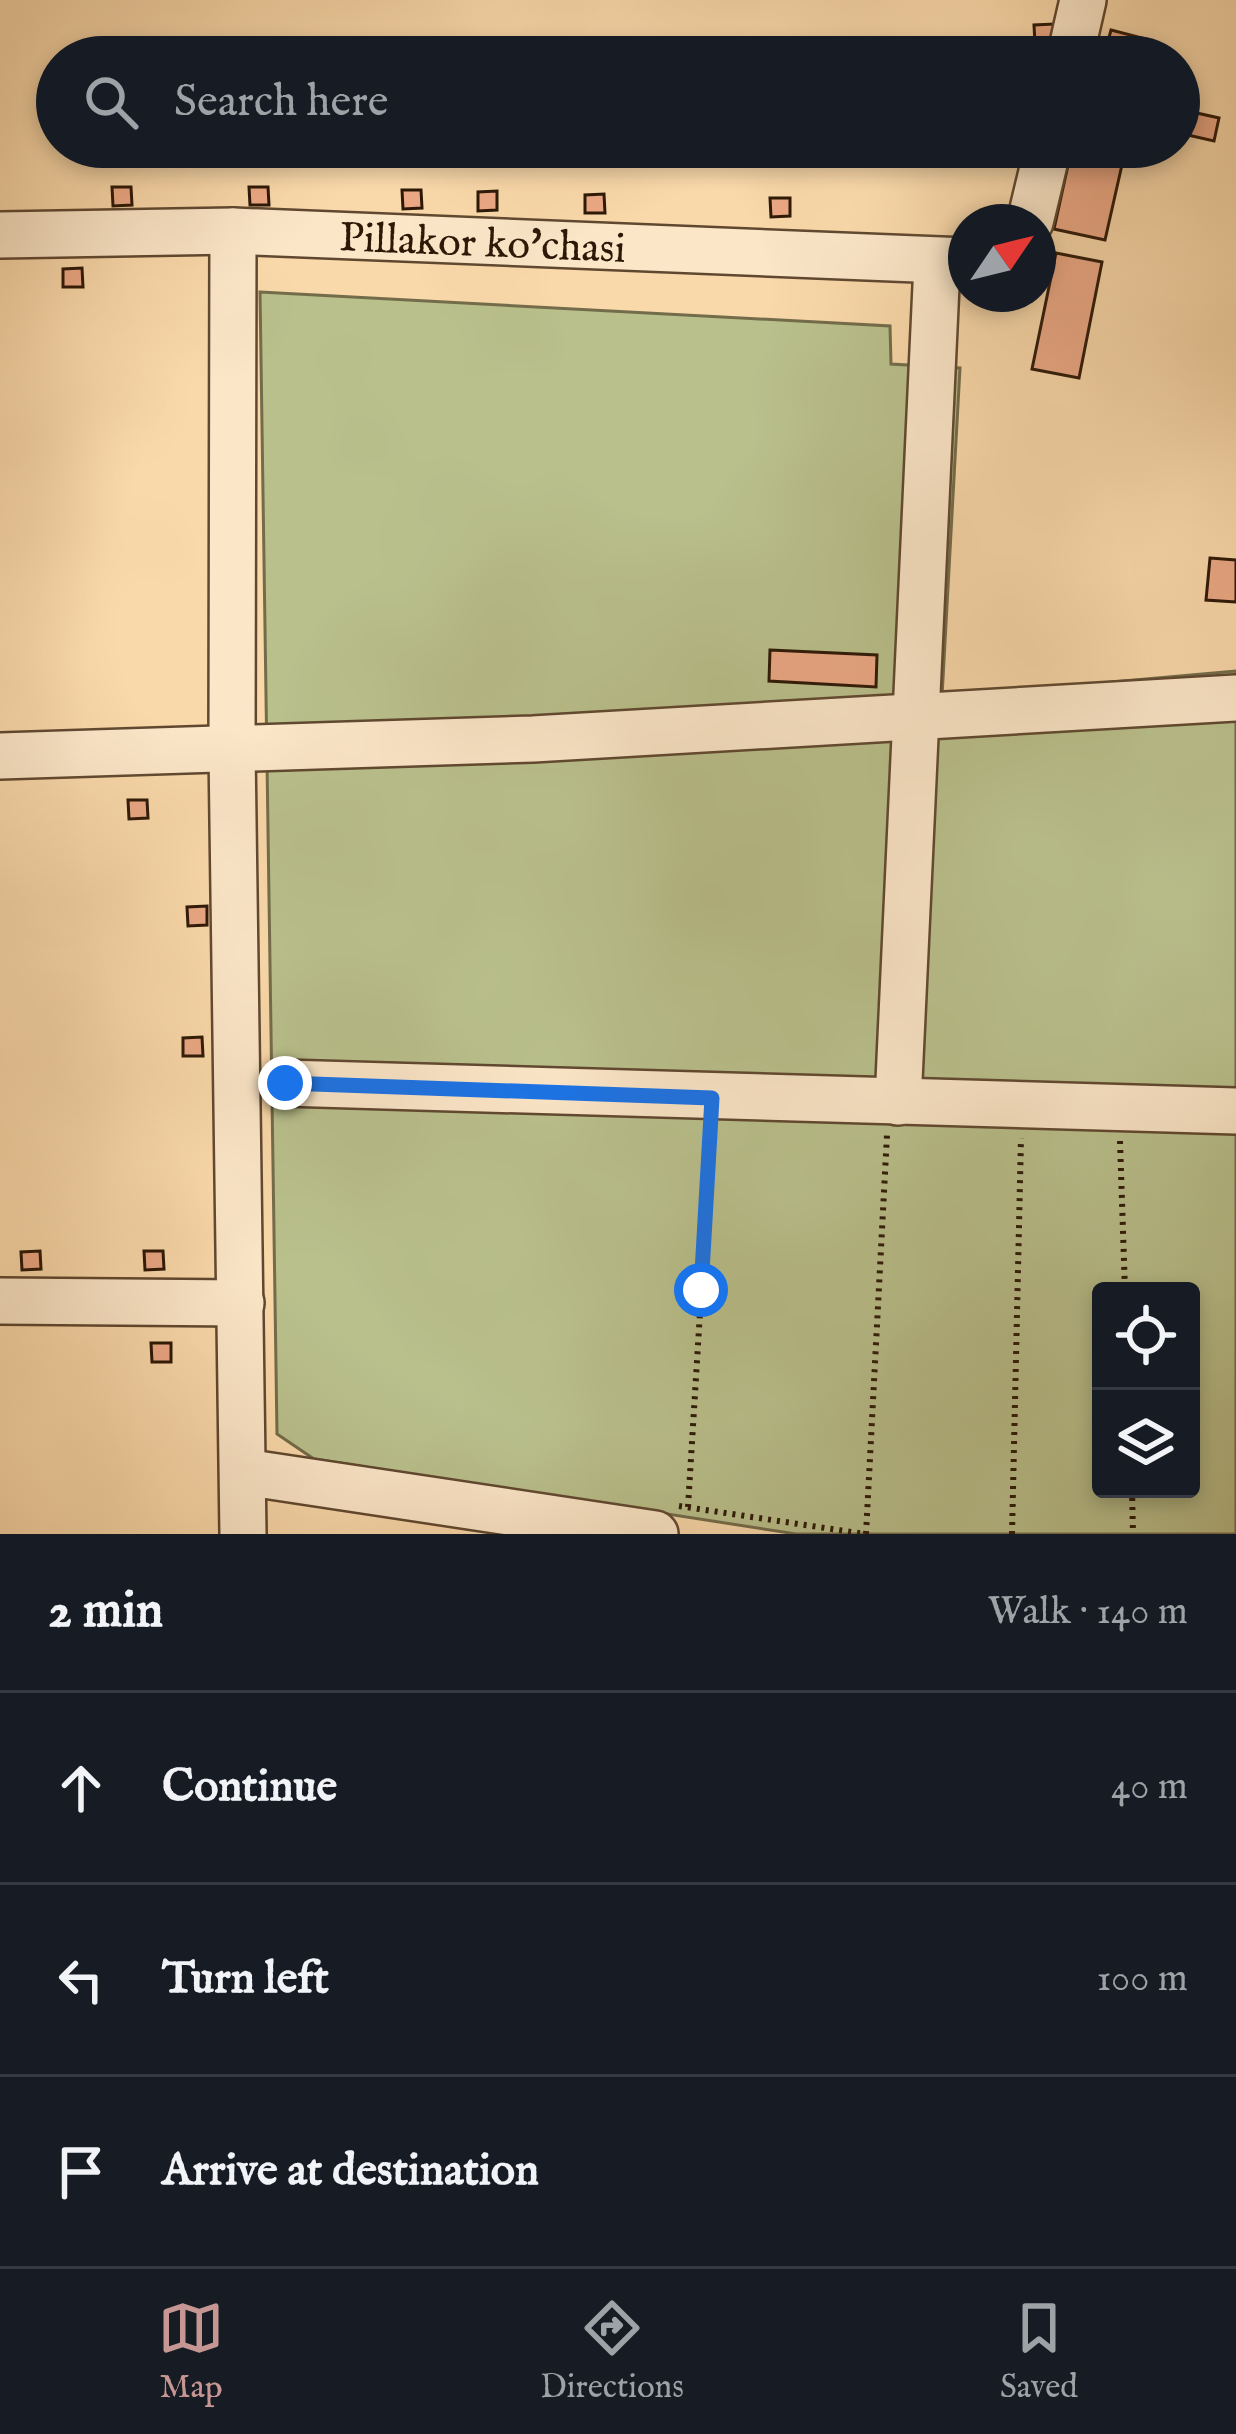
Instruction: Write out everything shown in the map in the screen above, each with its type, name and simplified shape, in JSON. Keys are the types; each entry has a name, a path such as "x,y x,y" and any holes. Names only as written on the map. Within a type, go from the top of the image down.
{"street":[{"path":"1075,36 1083,0"},
{"path":"1034,204 1043,168"},
{"path":"233,231 232,751 243,1534"},
{"name":"Pillakor ko'chasi","path":"0,235 233,231 948,263"},
{"path":"894,1102 916,719 948,312"},
{"path":"0,756 232,751 916,719 1236,698"},
{"path":"285,1083 1236,1111"},
{"path":"0,1301 241,1303"},
{"path":"244,1472 672,1521"}],"path":[{"path":"672,1521 712,1098"},
{"path":"866,1534 894,1102"},
{"path":"1012,1534 1022,1104"},
{"path":"1119,1108 1125,1282"},
{"path":"1132,1498 1133,1534"}],"green space":[{"path":"260,292 890,326 891,364 960,368 942,697 1236,671 1236,1534 796,1534 314,1459 277,1434"}],"building":[{"path":"1054,24 1054,36 1035,36 1034,25"},
{"path":"1200,114 1219,118 1214,141 1200,138"},
{"path":"1067,168 1121,168 1105,240 1056,229"},
{"path":"112,187 131,187 132,205 113,206"},
{"path":"249,187 268,187 269,205 250,205"},
{"path":"402,190 421,190 422,208 403,209"},
{"path":"497,191 497,210 478,211 478,192"},
{"path":"604,194 605,213 585,213 585,195"},
{"path":"770,198 790,198 790,216 771,217"},
{"path":"1056,253 1102,262 1079,378 1032,369 1044,312 1056,312"},
{"path":"82,268 83,287 63,287 63,269"},
{"path":"1210,558 1236,560 1236,602 1206,600"},
{"path":"770,650 877,655 876,687 769,681"},
{"path":"128,800 147,800 148,818 129,819"},
{"path":"207,906 207,925 188,926 187,907"},
{"path":"202,1037 203,1056 183,1056 183,1038"},
{"path":"40,1251 41,1269 22,1270 21,1252"},
{"path":"144,1251 163,1251 164,1269 145,1270"},
{"path":"151,1343 171,1343 171,1362 152,1362"}],"route":[{"path":"285,1083 712,1098 701,1290"}]}
